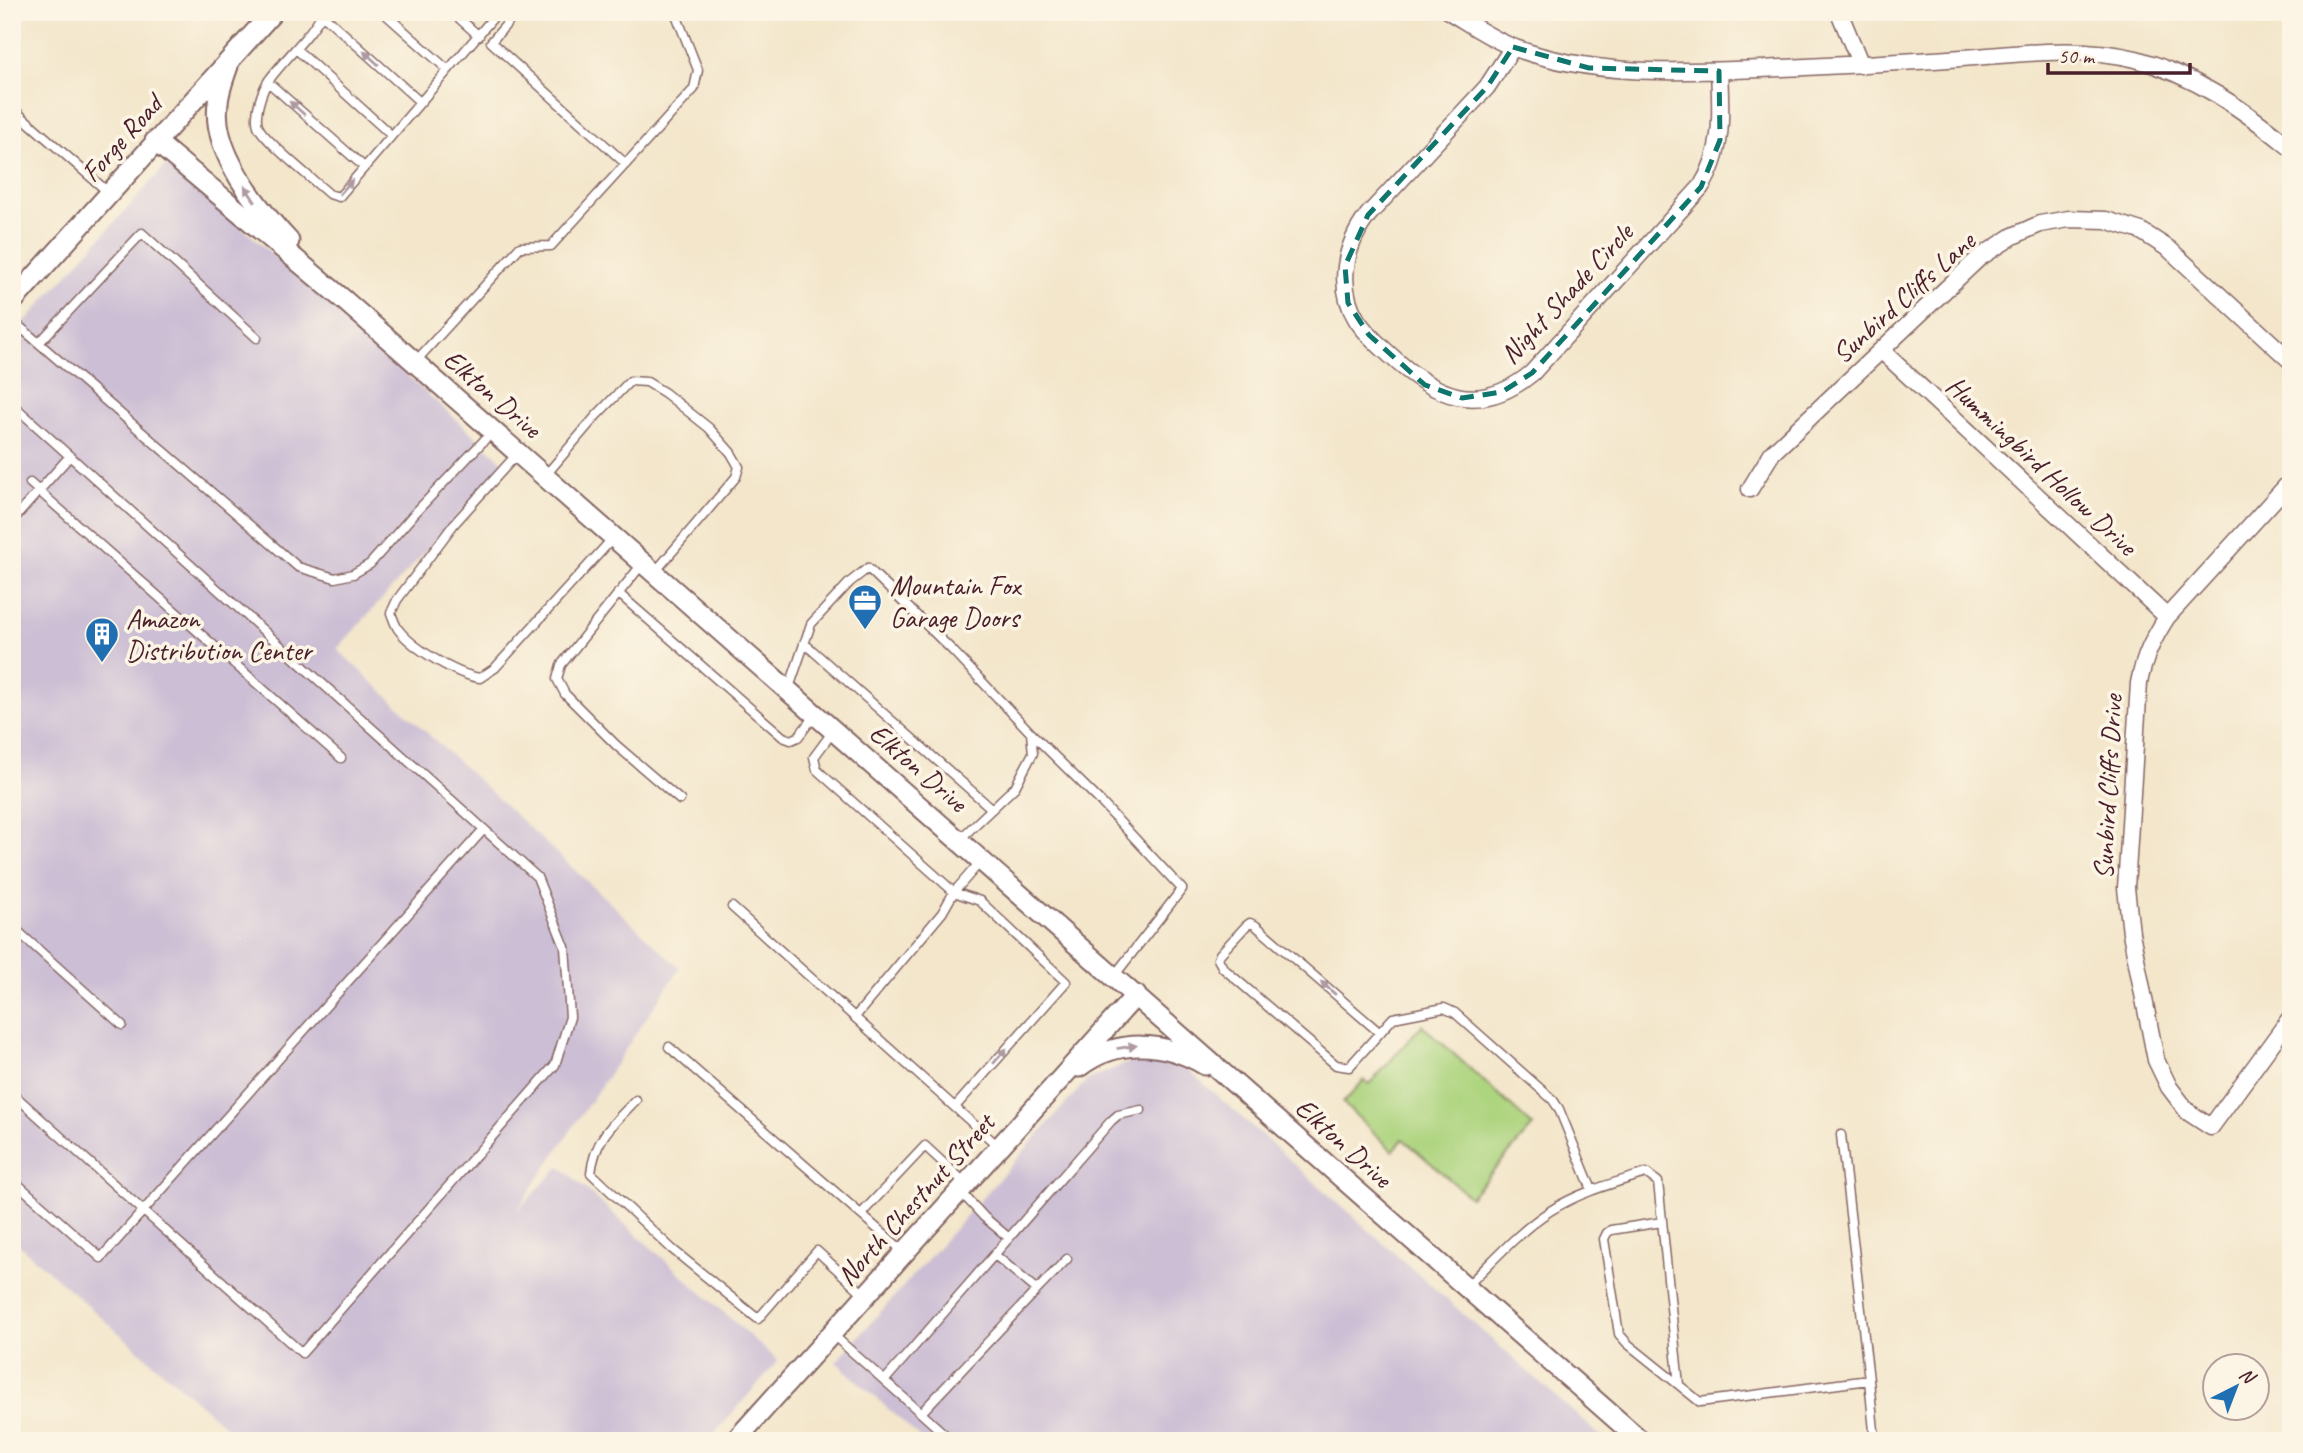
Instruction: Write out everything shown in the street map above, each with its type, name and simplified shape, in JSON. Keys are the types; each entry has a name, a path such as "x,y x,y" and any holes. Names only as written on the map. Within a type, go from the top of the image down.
{"street":[{"name":"Forge Road","path":"12,302 272,12"},
{"path":"1450,12 1513,47 1589,68 1648,73 1861,65 2053,52 2100,53 2135,59 2172,71 2245,113 2291,148"},
{"path":"1839,12 1861,65"},
{"name":"Night Shade Circle","path":"1513,47 1487,87 1357,230 1345,266 1348,303 1369,335 1425,385 1462,398 1502,393 1519,385 1701,187 1710,173 1720,140 1719,71"},
{"path":"230,60 217,105 218,124 232,163 258,206 344,300"},
{"name":"Elkton Drive","path":"155,141 415,362 1641,1441"},
{"name":"Sunbird Cliffs Lane","path":"1750,489 1772,453 1979,258 2013,236 2040,224 2068,219 2106,220 2141,230 2169,249 2291,361"},
{"name":"Hummingbird Hollow Drive","path":"1882,351 2167,617"},
{"name":"Sunbird Cliffs Drive","path":"2291,481 2167,617 2143,661 2139,683 2126,888 2131,933 2156,1060 2169,1087 2188,1112 2211,1127 2291,1017"},
{"name":"North Chestnut Street","path":"736,1441 1136,995"},
{"path":"1048,1092 1097,1055 1113,1049 1140,1045 1157,1047 1195,1059 1236,1083"}],"lane":[{"path":"383,12 448,70"},
{"path":"452,12 479,36"},
{"path":"420,102 322,13 268,82 258,103 258,126 274,145 329,194 339,197 498,12"},
{"path":"532,12 529,16 511,19 491,42 626,164"},
{"path":"415,362 520,247 551,246 694,89 698,70 675,12"},
{"path":"296,49 391,135"},
{"path":"268,82 363,166"},
{"path":"12,108 109,193"},
{"path":"39,343 142,233 257,338"},
{"path":"12,320 298,567 335,578 353,574 370,564 493,431"},
{"path":"545,476 629,381 647,382 666,393 709,428 731,453 739,467 736,477 649,567 618,593 561,664 557,679 565,694 607,736 680,800"},
{"path":"12,404 537,877 565,947 570,1017 555,1065 302,1353 12,1093"},
{"path":"518,453 454,524 397,600 391,613 398,629 415,645 466,676 480,678 495,668 614,537"},
{"path":"12,521 70,456"},
{"path":"30,483 341,758"},
{"path":"788,690 811,624 850,582 868,568 1099,800 1182,889 1114,976"},
{"path":"618,593 783,737 791,740 798,737 816,714"},
{"path":"804,643 992,809"},
{"path":"834,730 814,757 817,770 954,892 980,901 1066,982 955,1107"},
{"path":"959,840 1016,786 1033,753 1031,733"},
{"path":"12,1179 101,1258 484,829"},
{"path":"855,1017 942,913 954,892 982,860"},
{"path":"732,907 999,1147"},
{"path":"1380,1033 1255,925 1250,923 1246,926 1220,954 1219,963 1336,1065 1349,1067 1380,1033 1393,1018 1444,1007 1455,1013 1553,1100 1592,1190"},
{"path":"12,926 122,1025"},
{"path":"669,1047 904,1252"},
{"path":"636,1100 602,1135 592,1158 591,1173 672,1248 758,1319 817,1251 866,1296"},
{"path":"884,1381 1111,1121 1118,1115 1141,1110"},
{"path":"1841,1135 1875,1441"},
{"path":"861,1214 925,1146 963,1188 984,1217 1009,1238"},
{"path":"1466,1287 1514,1240 1551,1210 1592,1190 1646,1173 1658,1182 1679,1385"},
{"path":"1662,1222 1611,1230 1604,1239 1619,1334 1700,1402 1869,1380"},
{"path":"995,1255 1037,1290"},
{"path":"921,1413 1067,1259"},
{"path":"832,1334 952,1441"}],"highlighted area":[{"path":"1513,47 1589,68 1719,71 1720,140 1701,187 1532,373 1502,392 1462,398 1425,385 1369,335 1348,303 1345,266 1368,215 1487,87"}],"shaded area":[{"path":"169,162 505,463 337,649 680,968 516,1212 560,1166 778,1361 708,1441 242,1441 12,1239 12,336"},
{"path":"1162,1060 1185,1067 1606,1441 924,1441 836,1362 1087,1080 1132,1061"}],"green space":[{"path":"1422,1025 1533,1126 1470,1197 1403,1139 1393,1151 1343,1103 1364,1080 1370,1084"}],"place":[{"name":"Mountain Fox Garage Doors","path":"865,631"},
{"name":"Amazon Distribution Center","path":"102,664"}]}
